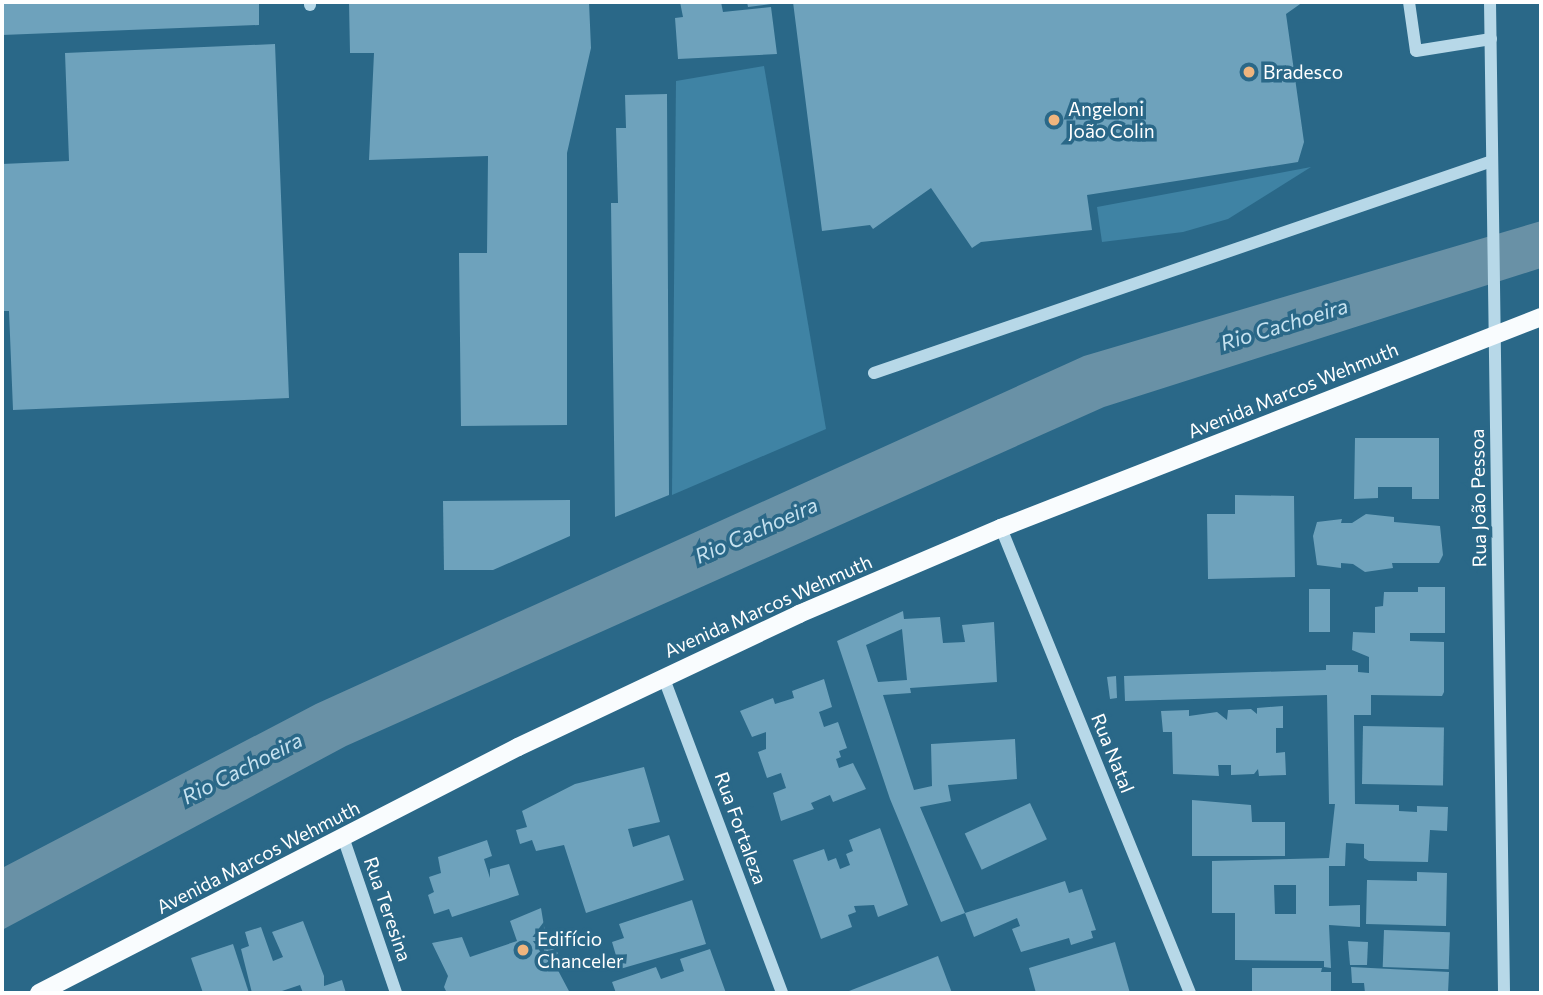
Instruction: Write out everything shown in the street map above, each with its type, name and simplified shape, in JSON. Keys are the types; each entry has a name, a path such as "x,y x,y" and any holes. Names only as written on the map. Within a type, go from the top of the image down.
{"main road":[{"name":"Avenida Marcos Wehmuth","path":"39,993 663,676 1002,528 1494,333 1541,317"}],"street":[{"path":"1409,2 1416,51 1491,39"},
{"name":"Rua João Pessoa","path":"1490,2 1504,993"},
{"path":"874,373 1492,161"},
{"name":"Rua Natal","path":"1002,528 1190,993"},
{"name":"Rua Fortaleza","path":"663,676 782,993"},
{"name":"Rua Teresina","path":"343,837 397,993"}],"shaded area":[{"path":"764,66 826,429 672,495 676,81"},
{"path":"1311,167 1228,219 1183,232 1102,242 1097,207"}],"water":[{"name":"Rio Cachoeira","path":"1541,221 1541,268 1104,407 346,746 2,930 2,868 316,704 1084,356"}],"building":[{"path":"2,2 259,2 259,25 2,35"},
{"path":"349,2 589,2 591,48 567,153 567,425 461,426 459,253 487,253 488,156 369,160 374,53 350,53"},
{"path":"680,2 721,2 723,12 771,7 777,54 678,59 675,18 683,17"},
{"path":"747,2 770,2 771,4 748,7"},
{"name":"Angeloni João Colin","path":"793,2 1303,2 1286,14 1304,142 1298,162 1087,195 1092,230 981,242 972,248 931,188 873,229 870,225 822,231"},
{"path":"275,44 289,398 13,410 9,311 2,311 2,164 69,161 65,53"},
{"path":"667,94 669,495 615,517 611,203 618,203 616,128 626,128 625,95"},
{"path":"1355,438 1439,438 1439,499 1412,499 1412,487 1378,487 1378,498 1354,499"},
{"path":"1235,495 1294,496 1295,577 1208,579 1207,514 1235,514"},
{"path":"570,500 570,536 493,570 444,570 443,501"},
{"path":"1366,514 1394,517 1394,522 1440,526 1443,555 1439,563 1392,563 1393,568 1365,572 1353,564 1341,563 1341,568 1317,565 1313,536 1317,522 1342,519 1341,523 1352,523"},
{"path":"1418,587 1445,587 1445,633 1410,633 1410,641 1444,642 1444,692 1442,696 1371,695 1371,715 1354,715 1355,804 1399,805 1399,811 1417,812 1417,806 1448,807 1447,831 1430,830 1428,862 1369,861 1364,858 1364,844 1346,843 1345,866 1329,866 1329,906 1360,905 1360,927 1329,925 1331,968 1324,967 1324,961 1235,960 1235,913 1212,913 1212,861 1329,858 1335,804 1329,804 1327,695 1125,701 1124,676 1326,670 1326,665 1358,665 1358,672 1369,673 1369,657 1352,650 1353,632 1375,633 1375,607 1383,606 1384,592 1418,592","holes":["1274,885 1296,885 1296,914 1275,914"]},
{"path":"1309,589 1330,589 1330,632 1309,632"},
{"path":"903,611 904,619 940,617 943,643 965,642 962,625 994,622 997,682 910,688 911,693 883,695 914,790 932,786 931,744 1015,739 1017,779 948,785 951,801 920,807 965,913 941,922 890,799 837,641","holes":["902,629 907,680 878,682 866,645"]},
{"path":"1116,676 1117,698 1110,699 1107,677"},
{"path":"824,679 832,707 819,712 824,727 838,722 847,748 839,751 841,757 836,759 839,768 853,763 866,789 833,802 830,795 811,803 814,809 781,821 773,793 786,788 781,773 767,778 758,752 766,749 766,732 752,737 740,711 773,698 775,704 794,698 792,691"},
{"path":"1283,706 1283,728 1276,728 1276,753 1285,752 1286,775 1259,776 1258,769 1254,774 1231,775 1231,765 1218,765 1219,776 1173,774 1172,732 1163,732 1161,711 1189,710 1189,716 1217,712 1227,720 1228,710 1251,709 1257,714 1257,708"},
{"path":"1363,726 1444,727 1443,785 1362,784"},
{"path":"644,767 660,822 628,829 633,847 669,835 684,880 586,913 564,845 536,851 532,840 520,844 516,830 527,827 522,811 575,784"},
{"path":"1192,800 1251,805 1252,822 1285,822 1285,856 1192,856"},
{"path":"1030,803 1047,839 982,870 965,833"},
{"path":"880,828 908,905 878,917 874,905 854,906 856,912 848,915 852,927 821,939 793,860 824,849 828,861 836,858 840,869 850,865 846,854 853,851 849,840"},
{"path":"487,840 492,856 484,859 490,878 490,869 509,864 519,895 452,917 449,909 434,914 428,895 434,892 429,877 441,873 438,857"},
{"path":"1417,872 1447,873 1446,926 1366,924 1367,880 1417,881"},
{"path":"1065,881 1069,893 1082,889 1096,930 1091,931 1093,938 1071,945 1069,938 1021,952 1012,929 1020,926 1017,918 974,937 965,913"},
{"path":"692,900 706,944 620,969 612,942 624,938 619,924"},
{"name":"Edifício Chanceler","path":"541,908 547,944 558,953 552,959 570,993 447,993 444,987 448,976 432,943 462,937 470,957 517,941 510,921"},
{"path":"303,921 324,976 324,986 342,980 346,993 303,993 300,985 276,993 252,993 241,949 249,946 245,932 261,927 273,961 283,957 272,932"},
{"path":"1384,930 1450,932 1449,969 1383,967"},
{"path":"1348,941 1368,942 1367,965 1350,965"},
{"path":"1115,942 1130,993 1036,993 1029,968"},
{"path":"233,944 249,993 203,993 191,958"},
{"path":"710,949 726,993 616,993 612,982 656,967 661,979 684,971 680,959"},
{"path":"938,956 952,993 844,993"},
{"path":"1351,967 1449,972 1448,993 1365,993 1364,983 1352,983"},
{"path":"1252,968 1322,968 1321,972 1331,972 1331,993 1252,993"}],"place":[{"name":"Bradesco","path":"1249,72"},
{"name":"Angeloni João Colin","path":"1054,120"},
{"name":"Edifício Chanceler","path":"523,950"}]}
